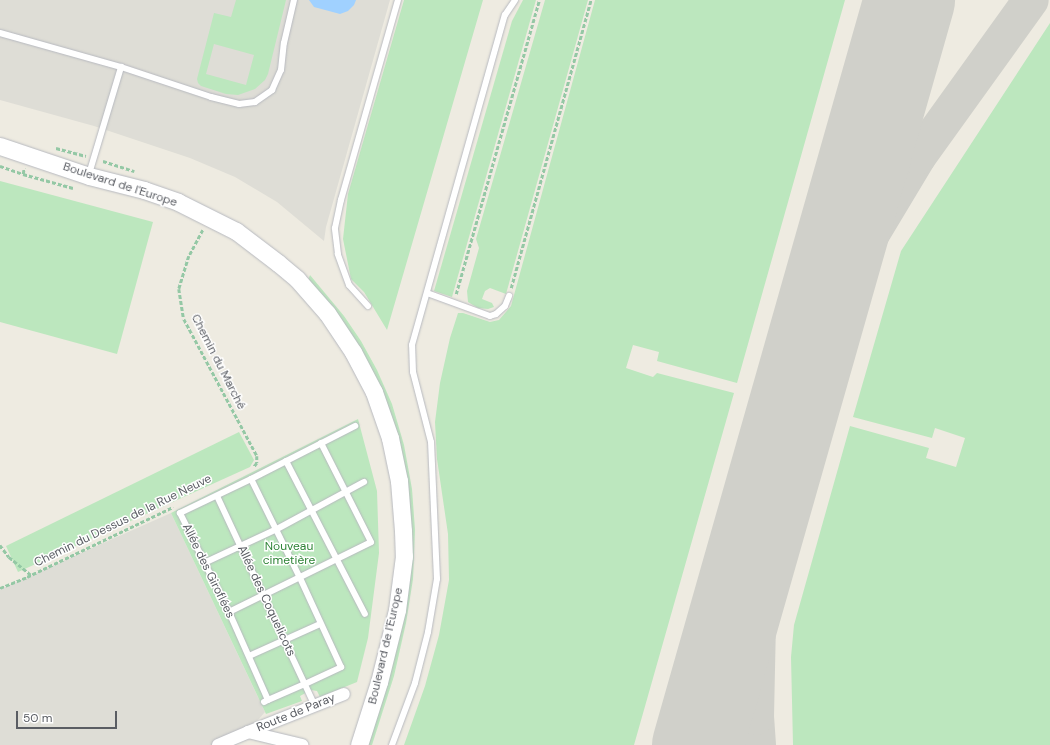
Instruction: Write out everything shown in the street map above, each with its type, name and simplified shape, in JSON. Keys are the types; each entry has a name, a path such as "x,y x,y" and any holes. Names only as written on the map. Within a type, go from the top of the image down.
{"main road":[{"name":"Boulevard de l'Europe","path":"0,146 89,176 144,190 210,217 236,231 278,263 319,303 342,334 363,369 374,392 390,438 399,481 402,505 404,556 397,610 389,646 359,745"}],"street":[{"name":"Route de Paray","path":"218,745 344,694"},
{"name":"Route de Paray","path":"248,732 302,745"}],"lane":[{"path":"0,33 121,67 211,97 239,104 255,102 272,90 281,70 284,43 294,0"},
{"path":"368,306 349,285 338,254 335,228 341,200 398,0"},
{"path":"392,745 415,683 428,632 437,579 431,442 413,372 412,345 505,15 515,0"},
{"path":"89,176 121,67"},
{"path":"427,293 490,316 496,314 505,306 509,296"},
{"path":"251,479 355,426"},
{"path":"229,612 371,542 321,444"},
{"path":"286,461 365,614"},
{"name":"Allée des Giroflées","path":"251,479 277,529 341,667 266,701 249,656 229,612 180,513 251,479"},
{"path":"204,563 277,529 364,482"},
{"name":"Allée des Coquelicots","path":"217,496 314,706"},
{"path":"249,656 320,624"}],"path":[{"path":"453,303 539,0"},
{"path":"509,296 591,0"},
{"path":"50,146 141,173"},
{"path":"0,166 23,174 25,167"},
{"name":"Chemin du Marché","path":"210,217 189,256 179,288 184,319 257,456 257,463 253,468"},
{"name":"Chemin du Dessus de la Rue Neuve","path":"0,588 27,577 174,506"},
{"path":"0,545 10,557 31,575"}],"shaded area":[{"path":"0,0 390,0 326,227 324,241 277,202 235,177 190,158 94,126 0,100"},
{"path":"171,513 265,712 236,745 0,745 0,589"}],"green space":[{"path":"236,0 286,0 268,74 265,80 255,89 238,95 226,94 201,86 197,79 214,13 231,17","holes":["214,44 254,55 246,85 206,74"]},
{"path":"404,0 483,0 387,330 364,292 351,279 343,239 348,194"},
{"path":"523,0 536,0 452,297 434,291 512,21"},
{"path":"545,0 588,0 506,294 490,288 485,291 482,299 492,303 494,307 488,309 478,308 468,302 467,291 479,248 476,239"},
{"path":"595,0 845,0 737,383 657,361 659,352 633,345 626,368 653,377 657,373 734,393 634,745 404,745 425,686 439,635 449,580 448,534 437,459 435,422 440,383 450,338 458,313 463,313 490,322 499,320 511,306"},
{"path":"1050,23 1050,745 793,745 791,657 794,625 850,426 929,448 926,458 956,467 965,438 935,428 932,438 853,417 901,251"},
{"path":"0,181 153,222 117,354 0,322"},
{"path":"310,275 344,316 361,341 377,370 392,404 404,445 412,489 415,530 413,579 406,623 394,676 372,745 367,745 411,540 409,500 403,460 308,280"},
{"name":"Nouveau cimetière","path":"358,419 377,491 379,553 368,638 357,682 320,697 317,691 311,690 300,696 302,701 266,714 171,513"},
{"path":"239,432 254,460 250,467 18,572 6,546"}],"water":[{"path":"309,0 356,0 354,5 348,11 340,14 314,7"}],"taxiway":[{"path":"758,745 756,717 758,623 768,536 792,409 823,334 864,247 918,157 1031,0"}],"runway":[{"path":"697,745 909,0"}]}
